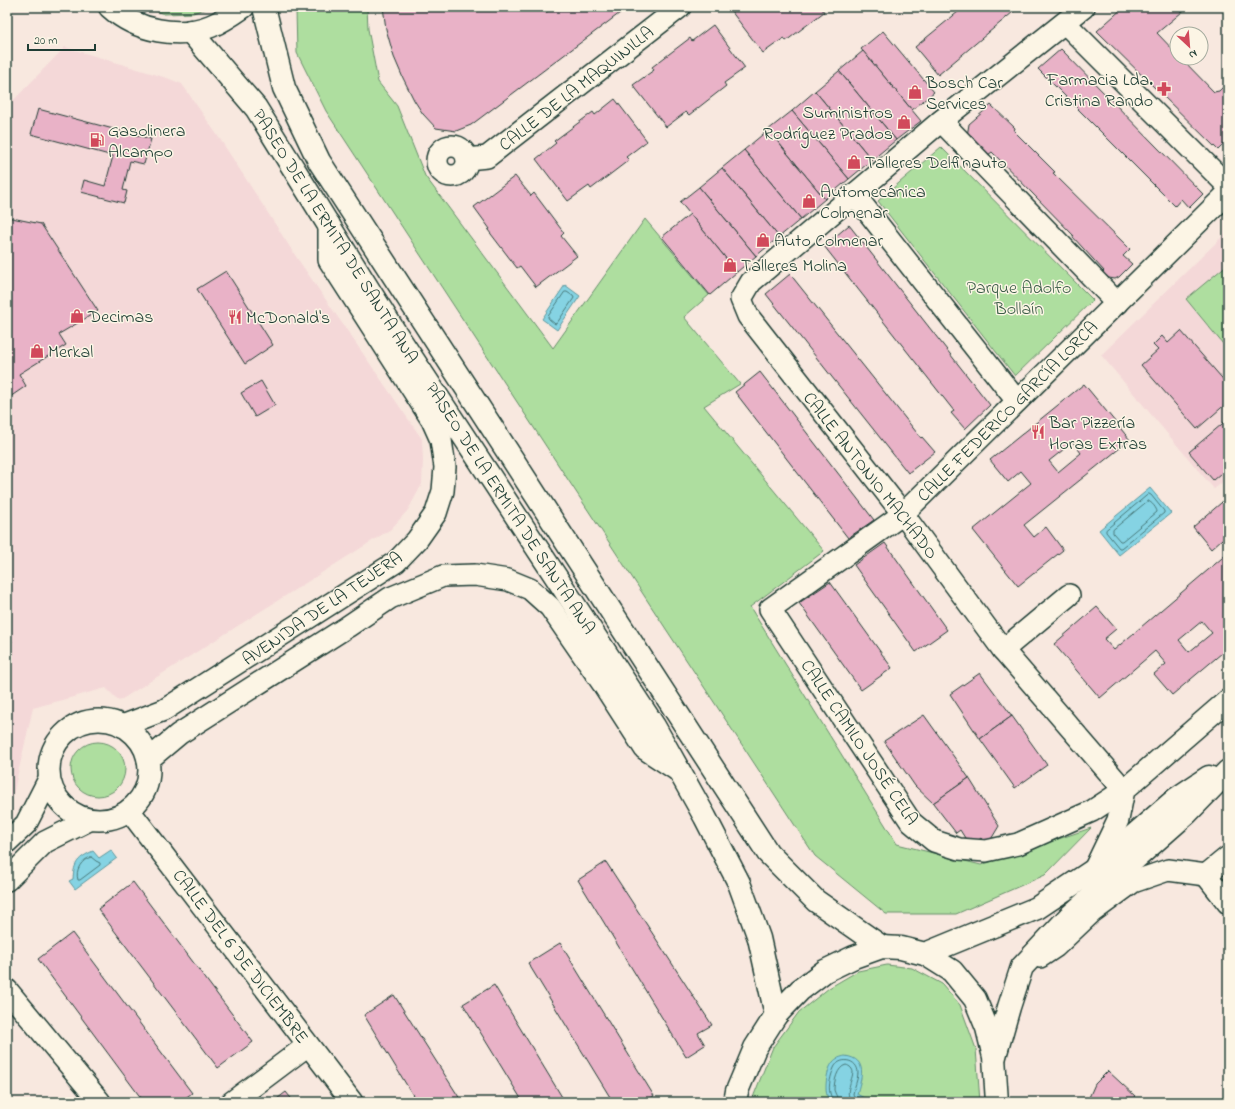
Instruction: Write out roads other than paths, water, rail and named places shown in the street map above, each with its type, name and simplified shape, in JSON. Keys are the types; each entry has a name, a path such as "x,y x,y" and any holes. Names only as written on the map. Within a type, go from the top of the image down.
{"main road":[{"path":"110,7 116,13 139,25 164,32 190,31 210,26 229,18 243,7"},
{"name":"PASEO DE LA ERMITA DE SANTA ANA","path":"264,7 284,88 319,161 768,853 816,900 882,947"},
{"name":"PASEO DE LA ERMITA DE SANTA ANA","path":"190,31 256,108 395,332 654,726 705,817 739,883 759,938 776,1015"},
{"path":"925,954 1037,908 1094,870 1176,799 1228,763"},
{"path":"994,1057 1022,968 1069,917 1187,813 1228,770"},
{"path":"735,1102 737,1091 755,1048 776,1015 800,990 825,971 854,957 882,947 901,948 925,954 952,971 975,999 987,1028 994,1057 997,1102"}],"street":[{"name":"CALLE DE LA MAQUINILLA","path":"467,159 488,157 680,7"},
{"path":"1017,401 854,194 941,121 1084,7"},
{"path":"1065,23 1228,186"},
{"path":"941,121 1117,303"},
{"name":"CALLE FEDERICO GARCÍA LORCA","path":"770,609 903,514 1228,193"},
{"name":"CALLE ANTONIO MACHADO","path":"854,194 751,282 740,299 748,316 903,514 1003,650 1124,790"},
{"name":"AVENIDA DE LA TEJERA","path":"122,726 164,710 396,562 417,540 436,513 444,491 445,468 441,440 432,420 329,260 329,224"},
{"name":"AVENIDA DE LA TEJERA","path":"148,760 179,734 390,598 443,576 475,575 508,580 523,586 530,589 550,607 603,684 645,749 680,772"},
{"path":"1003,650 1069,595"},
{"name":"CALLE CAMILO JOSÉ CELA","path":"770,609 911,822 934,841 958,849 986,851 1018,844 1092,811 1124,790 1228,700"},
{"path":"90,720 104,720 113,722 134,734 143,746 148,760 149,774 146,788 139,800 129,810 117,817 103,820 89,820 75,814 63,806 54,794 49,779 48,766 51,753 57,741 67,731 78,724 90,720"},
{"path":"7,842 26,824 49,779"},
{"path":"1094,870 1118,820 1124,790"},
{"name":"CALLE DEL 6 DE DICIEMBRE","path":"129,810 352,1102"},
{"path":"7,880 45,842 89,820"},
{"path":"1206,875 1228,857"},
{"path":"1022,968 1055,947 1092,912 1133,882 1168,870 1206,875 1228,903"},
{"path":"7,990 100,1102"},
{"path":"232,1102 308,1045"}],"water":[{"path":"565,285 580,296 557,330 542,319"},
{"path":"1150,488 1171,513 1119,555 1099,530"},
{"path":"111,850 117,858 75,889 69,881 73,879 74,868 80,858 93,851 99,858"},
{"path":"845,1056 858,1061 862,1070 857,1094 871,1102 857,1102 854,1100 853,1102 830,1102 826,1088 827,1076 834,1061"}],"place":[{"name":"Farmacia Lda. Cristina Rando","path":"1164,89"},
{"name":"Bosch Car Services","path":"915,92"},
{"name":"Suministros Rodríguez Prados","path":"904,122"},
{"name":"Gasolinera Alcampo","path":"97,140"},
{"name":"Talleres Delfinauto","path":"854,162"},
{"name":"Automecánica Colmenar","path":"809,201"},
{"name":"Auto Colmenar","path":"763,240"},
{"name":"Talleres Molina","path":"730,265"},
{"name":"Decimas","path":"77,316"},
{"name":"McDonald's","path":"235,317"},
{"name":"Merkal","path":"37,351"},
{"name":"Bar Pizzería Horas Extras","path":"1038,432"}],"park label":[{"name":"Parque Adolfo Bollaín","path":"1019,297"}]}
